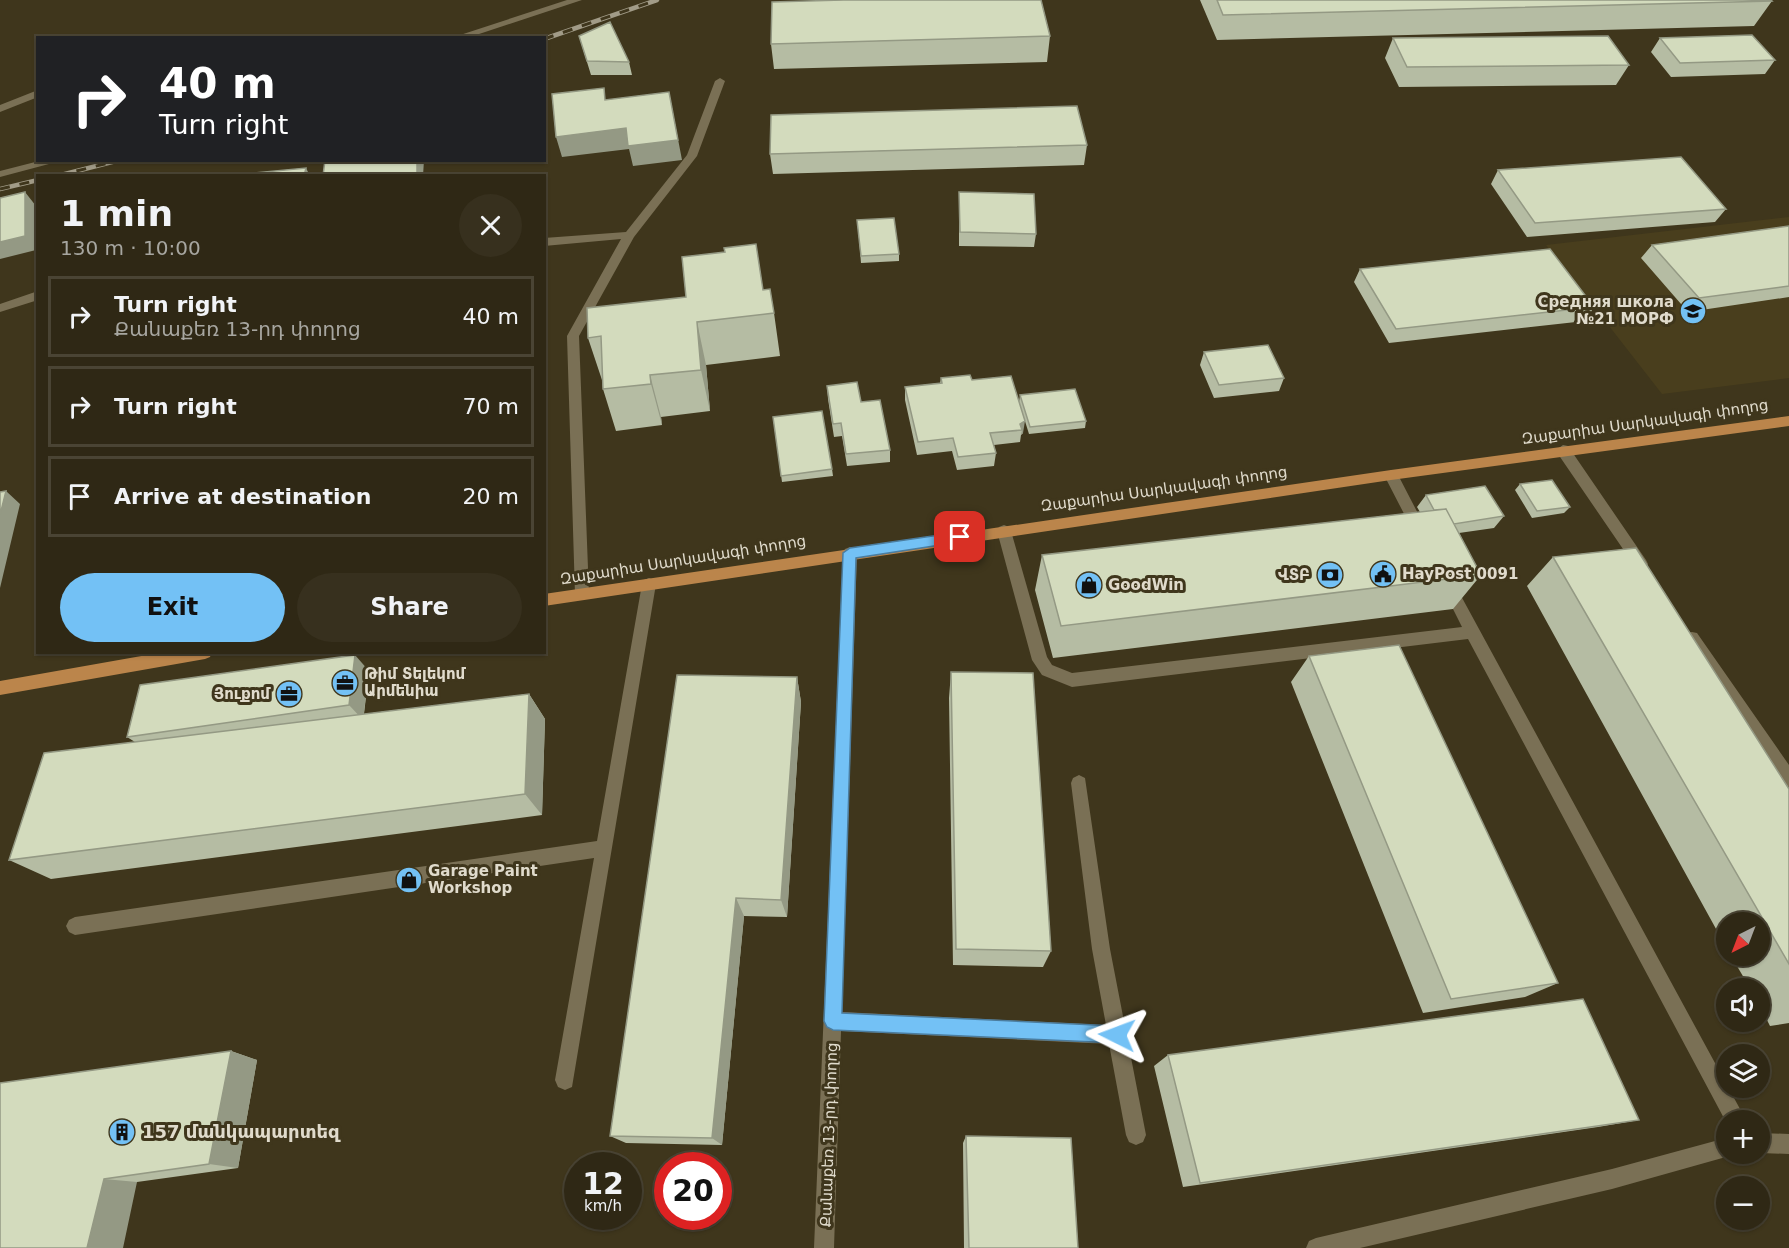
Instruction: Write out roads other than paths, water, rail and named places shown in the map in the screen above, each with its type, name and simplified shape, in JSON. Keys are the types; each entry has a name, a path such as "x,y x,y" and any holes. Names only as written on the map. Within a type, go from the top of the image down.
{"main road":[{"name":"Զաքարիա Սարկավագի փողոց","path":"546,600 850,553 1563,450 1789,421"},
{"path":"0,688 194,654"}],"street":[{"path":"461,36 577,0"},
{"path":"582,594 573,336 629,235 692,156 720,81"},
{"path":"0,109 36,94"},
{"path":"0,174 51,162"},
{"path":"546,242 629,235"},
{"path":"0,308 36,297"},
{"path":"1563,450 1649,576"},
{"path":"1391,475 1429,548"},
{"path":"1004,531 1040,660 1047,670 1072,680 1473,632"},
{"name":"Քանաքեռ 13-րդ փողոց","path":"824,1248 850,553"},
{"path":"1440,569 1731,1110"},
{"path":"565,1080 649,584"},
{"path":"1683,624 1789,779"},
{"path":"1079,783 1101,950 1136,1135"},
{"path":"75,926 605,848"},
{"path":"833,1021 1117,1035"},
{"path":"1770,1143 1789,1144"},
{"path":"1316,1248 1612,1179 1716,1151"}],"railway":[{"path":"546,38 657,0"},
{"path":"65,174 112,162"},
{"path":"0,189 36,180"}],"place":[{"name":"Средняя школа №21 МОРФ","path":"1693,311"},
{"name":"HayPost 0091","path":"1383,574"},
{"name":"ՎՏԲ","path":"1330,575"},
{"name":"GoodWin","path":"1089,585"},
{"name":"Թիմ Տելեկոմ Արմենիա","path":"345,683"},
{"name":"Յուքոմ","path":"289,694"},
{"name":"Garage Paint Workshop","path":"409,880"},
{"name":"157 մանկապարտեզ","path":"122,1132"}]}
